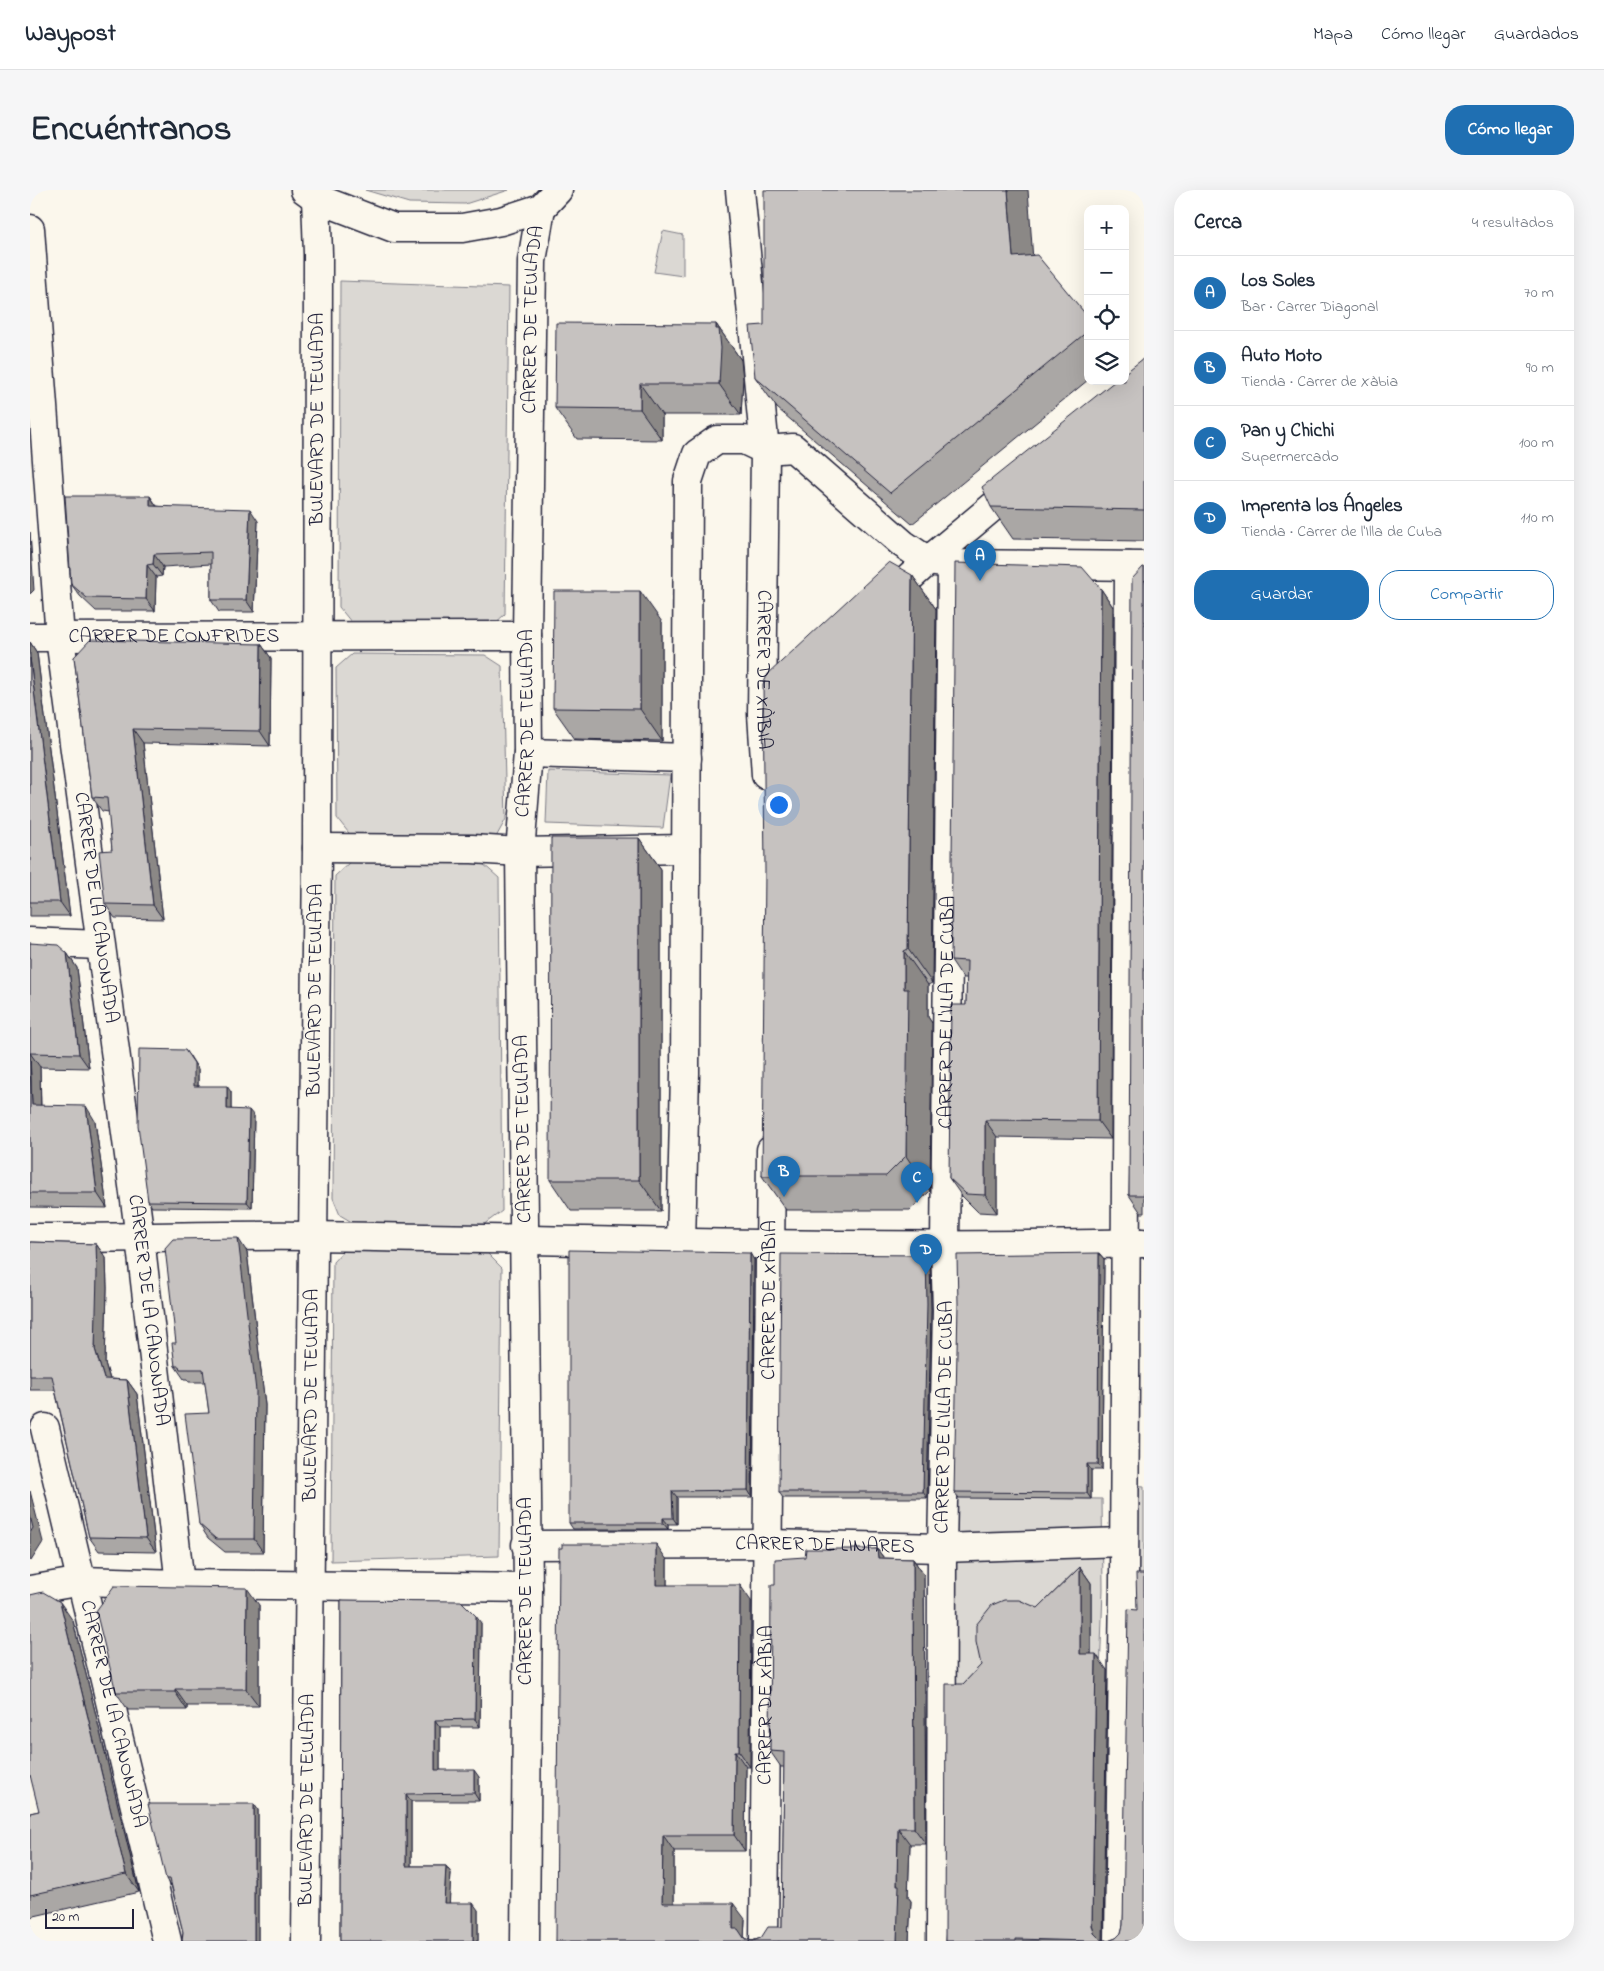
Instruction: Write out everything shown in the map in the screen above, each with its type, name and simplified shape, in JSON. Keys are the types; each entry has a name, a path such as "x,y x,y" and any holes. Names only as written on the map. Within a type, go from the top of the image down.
{"street":[{"name":"CARRER DE XÀBIA","path":"740,190 765,450 762,714 767,800"},
{"path":"310,194 394,228 462,228 501,221 549,199"},
{"name":"BULEVARD DE TEULADA","path":"306,1941 317,848 318,254 310,194"},
{"name":"CARRER DE TEULADA","path":"525,1941 528,1588 526,1545 525,1241 520,852 528,753 527,636 532,261 549,199"},
{"name":"CARRER DE LA CANONADA","path":"30,229 60,638 99,945 140,1238 180,1584"},
{"path":"681,1244 687,758 688,481 697,454 717,440 744,440 765,450 792,448 903,544 940,563 1136,566 1134,1243 1123,1542 1119,1941"},
{"path":"862,621 940,563 1042,466"},
{"name":"CARRER DE L'ILLA DE CUBA","path":"940,563 947,1310 942,1548 941,1941"},
{"path":"317,638 527,636"},
{"name":"CARRER DE CONFRIDES","path":"30,637 317,638"},
{"path":"762,714 784,694"},
{"path":"528,753 687,758"},
{"path":"317,848 472,849 520,852 686,849"},
{"path":"30,942 99,945"},
{"name":"CARRER DE XÀBIA","path":"764,1941 771,1124"},
{"name":"CARRER DE TEULADA","path":"30,1238 313,1236 525,1241"},
{"path":"525,1241 681,1244 946,1245 1134,1243"},
{"name":"CARRER DE LA CANONADA","path":"45,1428 167,1941"},
{"name":"CARRER DE LINARES","path":"526,1545 768,1544 942,1548 1123,1542"},
{"path":"30,1590 82,1581 528,1588"}],"shaded area":[{"path":"365,190 509,190 465,204 409,203"},
{"path":"663,231 683,235 683,276 654,272"},
{"path":"340,281 509,287 505,614 490,628 356,628 339,607"},
{"path":"352,654 485,655 502,666 506,819 496,837 352,837 337,818 336,668"},
{"path":"548,771 670,775 663,828 546,824"},
{"path":"350,862 482,863 499,878 502,1211 483,1225 355,1224 340,1215 333,1198 335,876"},
{"path":"482,1248 502,1268 499,1556 331,1561 333,1262 344,1250"},
{"path":"1131,1485 1144,1486 1144,1590 1131,1590"},
{"path":"950,1497 1102,1499 1103,1589 1100,1675 946,1725"}],"building":[{"path":"764,190 1008,190 1013,257 1037,255 1084,312 1084,334 890,493 755,377 750,326 764,325"},
{"path":"556,323 716,324 716,329 719,329 721,348 719,384 640,384 640,409 555,408"},
{"path":"1144,358 1144,510 991,507 982,487 1110,385 1129,385 1129,370"},
{"path":"65,496 150,496 150,506 250,509 246,600 211,600 211,552 154,554 153,564 147,565 146,599 87,598 71,584"},
{"path":"889,562 912,575 908,949 904,951 904,989 908,989 906,1156 886,1176 762,1176 765,870 763,684 768,674"},
{"path":"955,563 1082,567 1101,589 1098,1121 985,1120 985,1195 966,1194 949,1178 951,1005 966,1005 967,961 951,960"},
{"path":"1143,567 1144,1195 1129,1195 1132,579"},
{"path":"554,591 640,591 640,709 553,708"},
{"path":"90,640 261,644 260,731 133,729 153,905 105,904 99,851 112,850 107,798 92,797 74,657"},
{"path":"30,658 60,902 30,902"},
{"path":"551,838 639,838 639,1180 550,1180"},
{"path":"30,943 58,945 67,953 79,1054 30,1053"},
{"path":"139,1049 185,1050 194,1063 194,1086 227,1086 227,1109 249,1110 247,1202 148,1201 138,1125"},
{"path":"30,1060 32,1105 86,1106 97,1193 30,1193"},
{"path":"238,1238 256,1391 254,1539 216,1539 199,1524 185,1414 209,1413 203,1369 180,1369 179,1366 175,1366 172,1343 176,1343 165,1248 173,1239"},
{"path":"30,1242 96,1244 95,1349 104,1379 127,1380 146,1538 89,1537 52,1376 30,1376"},
{"path":"569,1250 750,1253 748,1490 672,1491 673,1518 663,1518 663,1523 569,1523"},
{"path":"1099,1253 1098,1464 1087,1464 1087,1493 954,1492 958,1304 957,1255"},
{"path":"781,1254 926,1255 927,1304 923,1492 779,1492"},
{"path":"30,1515 33,1528 30,1533"},
{"path":"562,1544 656,1544 656,1585 740,1585 739,1751 735,1751 734,1835 663,1835 662,1903 733,1903 733,1929 738,1929 744,1938 752,1941 556,1941 559,1548 562,1548"},
{"path":"806,1549 877,1549 878,1558 913,1559 914,1828 898,1828 897,1885 899,1885 897,1941 752,1941 761,1938 768,1927 782,1927 784,1752 770,1751 771,1585 775,1585 775,1559 805,1557"},
{"path":"1080,1567 1080,1654 1096,1654 1092,1925 1094,1933 1100,1939 1108,1941 1016,1939 1016,1941 945,1941 946,1684 963,1684 981,1665 976,1642 976,1625 992,1605 1004,1600 1019,1600 1038,1608"},
{"path":"1136,1574 1144,1574 1144,1941 1108,1941 1116,1938 1121,1933 1123,1925 1128,1609 1137,1610"},
{"path":"114,1586 247,1588 246,1689 175,1689 175,1692 116,1692 96,1611"},
{"path":"43,1592 60,1602 126,1874 30,1895 30,1813 39,1811 30,1775 30,1595"},
{"path":"341,1600 461,1601 476,1616 475,1719 435,1720 435,1770 474,1770 474,1793 406,1794 406,1866 446,1866 444,1903 473,1903 473,1941 340,1941"},
{"path":"148,1804 254,1804 254,1941 182,1941 183,1932 170,1879 166,1879"}],"place":[{"name":"Los Soles","path":"980,581"},
{"name":"Auto Moto","path":"784,1197"},
{"name":"Pan y Chichi","path":"917,1203"},
{"name":"Imprenta los Ángeles","path":"926,1275"}]}
